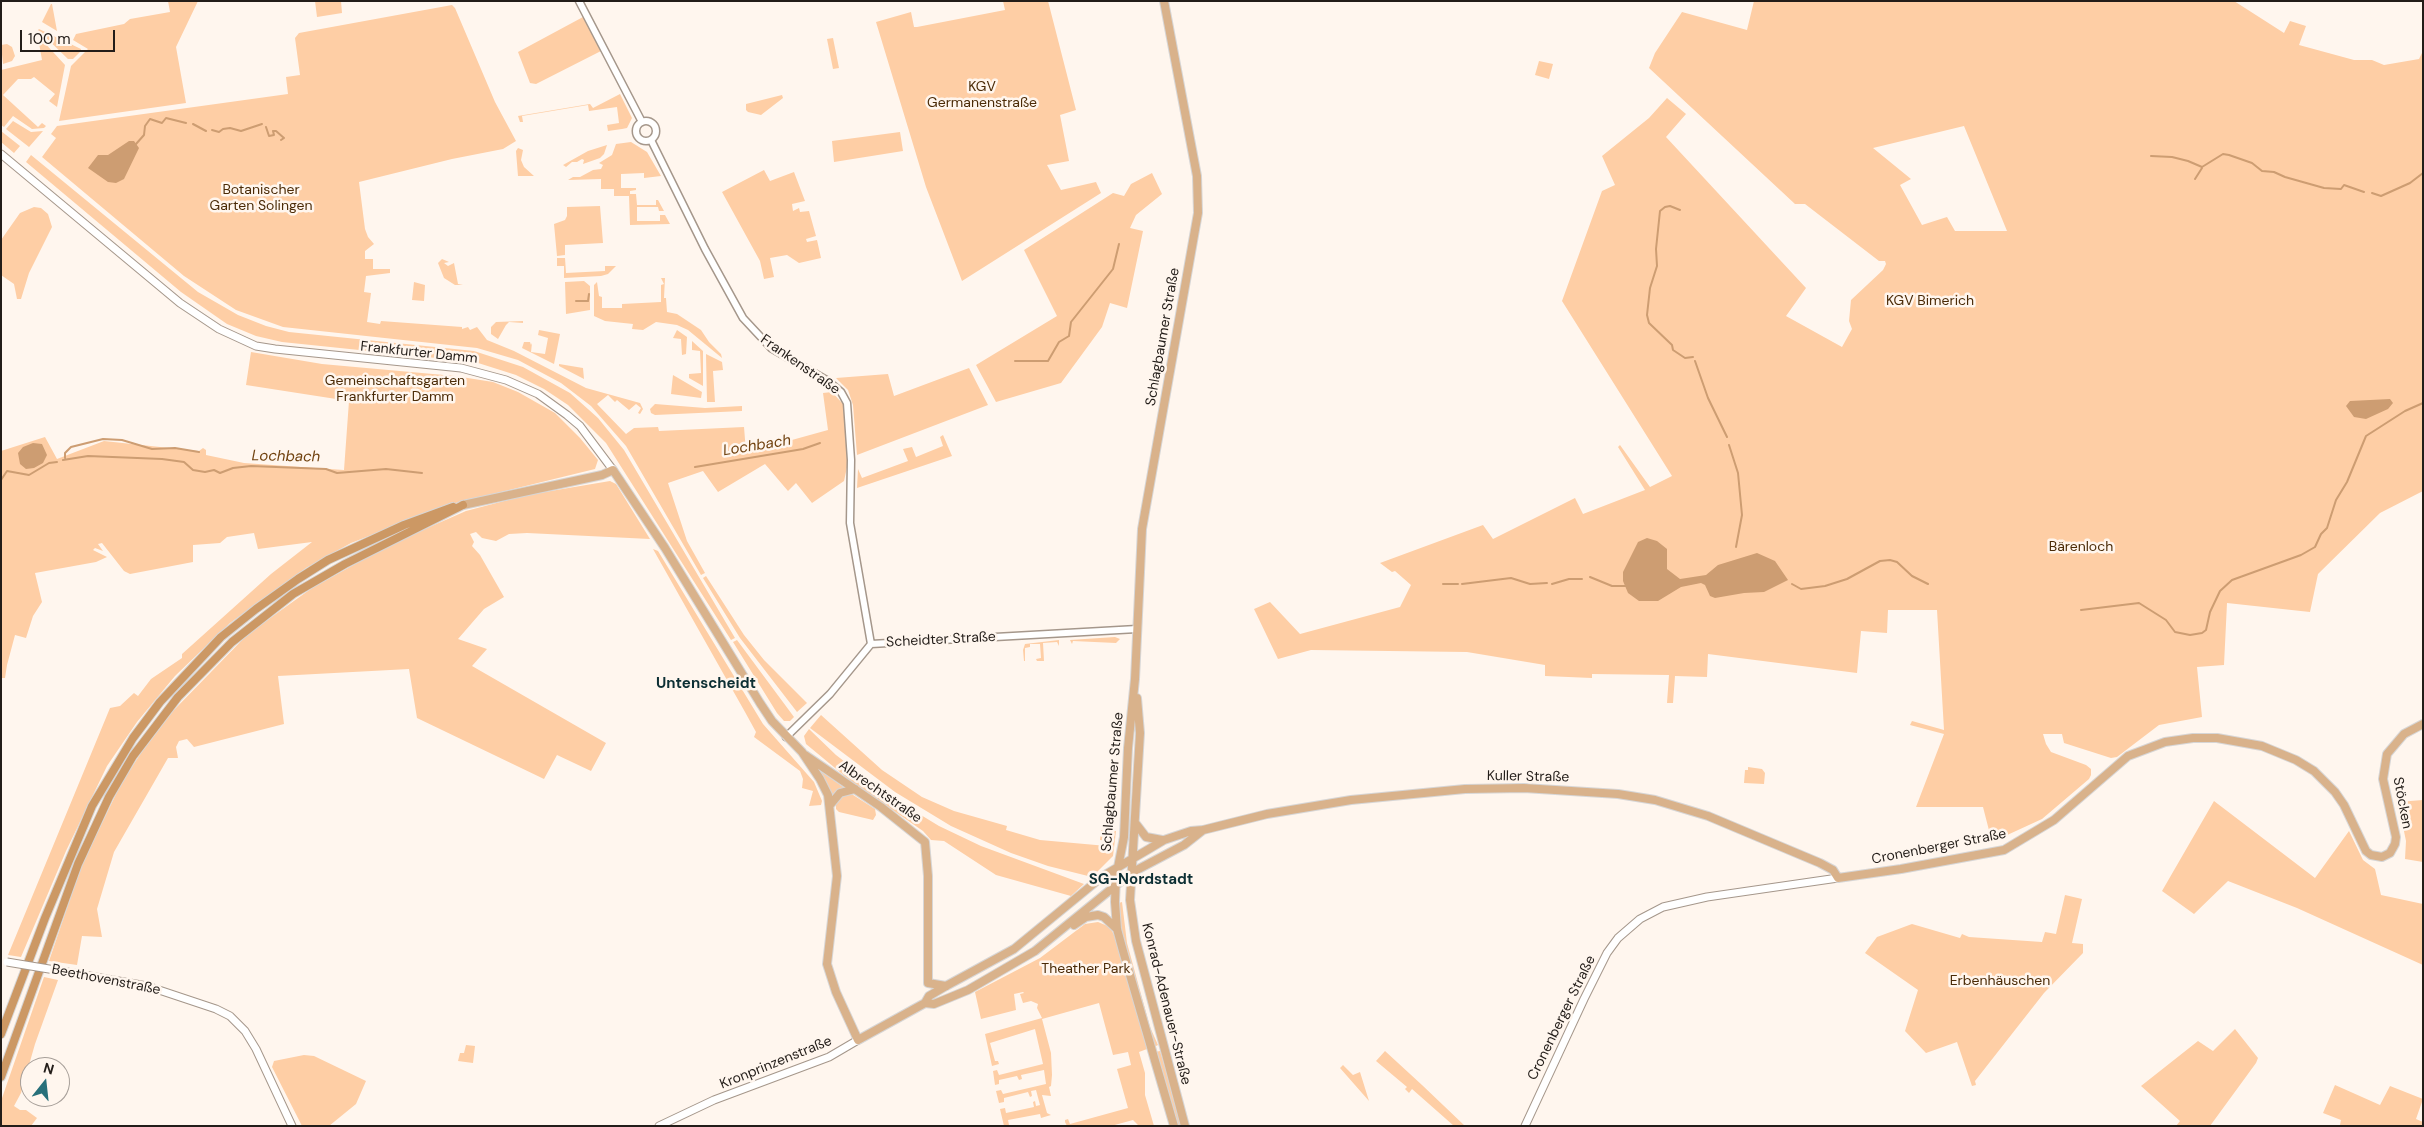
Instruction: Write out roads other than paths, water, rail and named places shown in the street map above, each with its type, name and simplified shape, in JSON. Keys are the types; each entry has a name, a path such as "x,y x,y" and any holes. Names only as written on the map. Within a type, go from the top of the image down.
{"highway":[{"path":"1,1034 45,918 92,806 133,738 188,669 221,637 256,608 328,560 438,511 463,505"},
{"path":"1,1077 78,864 109,797 133,756 178,697 232,642 293,594 345,564 463,505"}],"main road":[{"name":"Schlagbaumer Straße","path":"1120,878 1117,868 1124,841 1128,748 1135,679 1142,529 1198,213 1197,176 1164,1"},
{"name":"Frankfurter Damm","path":"1,154 180,303 219,329 256,346 461,368 506,380 538,394 567,415 585,433 613,470 665,548 760,703 786,737 802,752"},
{"path":"463,505 602,475 613,470"},
{"name":"Schlagbaumer Straße","path":"1130,859 1136,823 1140,733 1135,679"},
{"name":"Stöcken","path":"2395,844 2396,837 2383,780 2387,754 2404,734 2423,724"},
{"name":"Cronenberger Straße","path":"1525,1126 1599,969 1618,938 1640,919 1663,908 1707,897 1901,869 2004,850 2054,820 2128,756 2157,743 2193,738 2217,738 2252,744 2296,760 2314,771 2335,792 2350,817 2366,851 2371,855 2382,857 2390,853 2395,844"},
{"path":"802,752 820,779 830,805 837,876 827,964 834,987 858,1040"},
{"name":"Albrechtstraße","path":"802,752 921,836 927,847 928,983 925,1003"},
{"name":"Kuller Straße","path":"1117,868 1164,840 1191,831 1203,830 1310,805 1421,792 1524,788 1599,792 1655,800 1701,813 1820,863 1833,870 1838,878"},
{"path":"830,805 840,793 855,789"},
{"path":"1136,823 1146,837 1154,840 1164,840"},
{"name":"Kuller Straße","path":"1131,873 1184,845 1203,830"},
{"path":"1124,841 1130,859"},
{"name":"Konrad-Adenauer-Straße","path":"1130,859 1130,897 1136,941 1185,1126"},
{"name":"Kronprinzenstraße","path":"659,1126 714,1100 823,1060 925,1003 929,996 1014,949 1103,876 1117,868"},
{"name":"Kronprinzenstraße","path":"925,1003 934,1004 968,990 1035,950 1116,886 1120,878 1131,873"},
{"path":"1103,876 1120,878 1130,897"},
{"name":"Konrad-Adenauer-Straße","path":"1116,886 1117,929 1174,1126"},
{"path":"1035,950 1054,941 1081,920 1091,916 1104,917 1117,929"},
{"name":"Beethovenstraße","path":"4,961 147,986 216,1009 230,1016 245,1031 256,1049 292,1126"},
{"path":"962,978 968,990"},
{"path":"928,983 946,986"}],"street":[{"path":"579,1 642,122"},
{"path":"642,122 651,123 655,127 655,135 651,140 644,141 638,136 637,128 642,122"},
{"name":"Frankenstraße","path":"651,140 705,249 743,318 772,348 835,387 847,404 851,460 850,523 871,644"},
{"name":"Scheidter Straße","path":"786,737 815,710 871,644 1137,629"}],"waterway":[{"path":"136,144 144,135 145,126 150,119 162,123 166,118 186,123"},
{"path":"193,124 206,131"},
{"path":"212,130 219,132 230,128 241,131 262,124"},
{"path":"266,127 269,136 274,135 273,131 276,131 284,138 281,140"},
{"path":"2151,156 2172,157 2202,167 2223,154 2229,155 2252,163 2262,171 2274,172 2324,188 2341,189 2344,185 2364,192"},
{"path":"2195,179 2202,168"},
{"path":"2372,193 2381,196 2410,183 2423,173"},
{"path":"1680,210 1670,206 1660,211 1656,249 1657,266 1650,288 1647,315 1649,323 1672,345 1673,350 1685,358 1693,357"},
{"name":"Lochbach","path":"1015,361 1048,361 1059,342 1069,336 1071,322 1113,269 1119,244"},
{"path":"576,301 588,301 589,294"},
{"path":"1695,361 1708,398 1727,437"},
{"path":"2081,610 2139,603 2166,620 2175,632 2190,635 2202,633 2206,630 2210,612 2220,591 2232,580 2301,555 2315,547 2321,534 2327,528 2336,500 2347,482 2366,436 2405,411 2423,403"},
{"path":"65,458 65,453 71,447 103,439 122,440 152,449 175,448 199,452"},
{"name":"Lochbach","path":"695,467 803,449 820,443"},
{"path":"1729,445 1738,473 1742,515 1736,547"},
{"name":"Lochbach","path":"63,460 88,456 162,459 184,462 193,470 205,472 214,470 220,473 233,468 251,466 326,469 337,473 386,469 422,473"},
{"name":"Lochbach","path":"1,480 7,471 29,475 49,463 57,462"},
{"path":"1792,584 1801,589 1825,586 1847,579 1880,561 1890,560 1897,562 1912,576 1928,584"},
{"path":"1590,577 1612,586 1628,586"},
{"path":"1462,584 1511,578 1530,584 1547,583"},
{"path":"1552,584 1569,579 1582,579"},
{"path":"1443,584 1458,584"}],"district":[{"name":"Untenscheidt","path":"706,684"},
{"name":"SG-Nordstadt","path":"1141,880"}],"park label":[{"name":"KGV Germanenstraße","path":"982,95"},
{"name":"Botanischer Garten Solingen","path":"261,198"},
{"name":"KGV Bimerich","path":"1930,301"},
{"name":"Gemeinschaftsgarten Frankfurter Damm","path":"395,390"},
{"name":"Bärenloch","path":"2081,547"},
{"name":"Theather Park","path":"1086,969"},
{"name":"Erbenhäuschen","path":"2000,981"}]}
